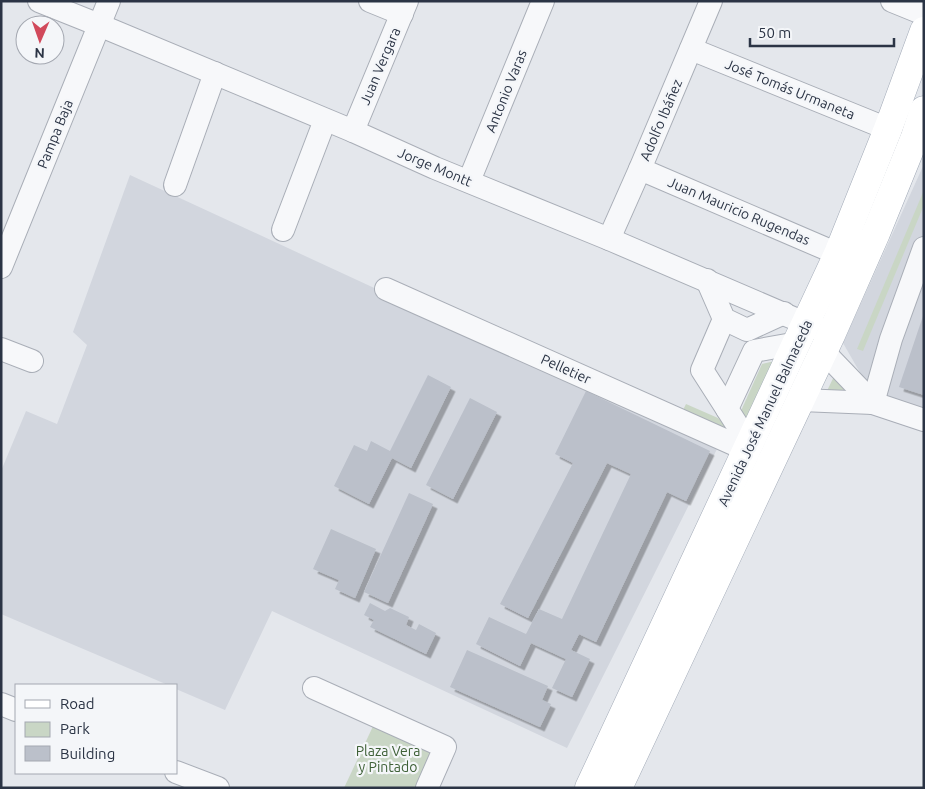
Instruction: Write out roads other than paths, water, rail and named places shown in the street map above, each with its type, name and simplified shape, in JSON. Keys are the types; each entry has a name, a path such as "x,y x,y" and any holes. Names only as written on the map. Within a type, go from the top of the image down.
{"main road":[{"name":"Avenida José Manuel Balmaceda","path":"590,788 749,448 796,327 838,254 888,129 924,31"},
{"name":"Avenida José Manuel Balmaceda","path":"618,788 827,343 876,233 924,110"}],"street":[{"name":"Jorge Montt","path":"39,1 707,280 827,343 873,403"},
{"name":"Pampa Baja","path":"1,267 109,1"},
{"path":"370,1 405,8"},
{"name":"Antonio Varas","path":"468,181 543,1"},
{"name":"Adolfo Ibáñez","path":"609,238 711,1"},
{"path":"892,1 924,14"},
{"name":"Juan Vergara","path":"353,131 405,8"},
{"name":"José Tomás Urmaneta","path":"691,49 888,129"},
{"path":"175,185 215,74"},
{"path":"283,230 325,120"},
{"name":"Juan Mauricio Rugendas","path":"640,169 838,254"},
{"path":"873,403 891,339 924,248"},
{"path":"707,280 724,320 747,330 796,327"},
{"name":"Pelletier","path":"386,289 749,448"},
{"path":"724,320 702,370 749,448"},
{"path":"727,409 754,351 796,327"},
{"path":"747,330 754,351"},
{"path":"1,349 32,361"},
{"path":"801,400 873,403 924,420"},
{"path":"314,688 445,747 427,788"},
{"path":"1,704 15,710"},
{"path":"178,773 218,788"}],"park label":[{"name":"Plaza Vera y Pintado","path":"388,760"}]}
